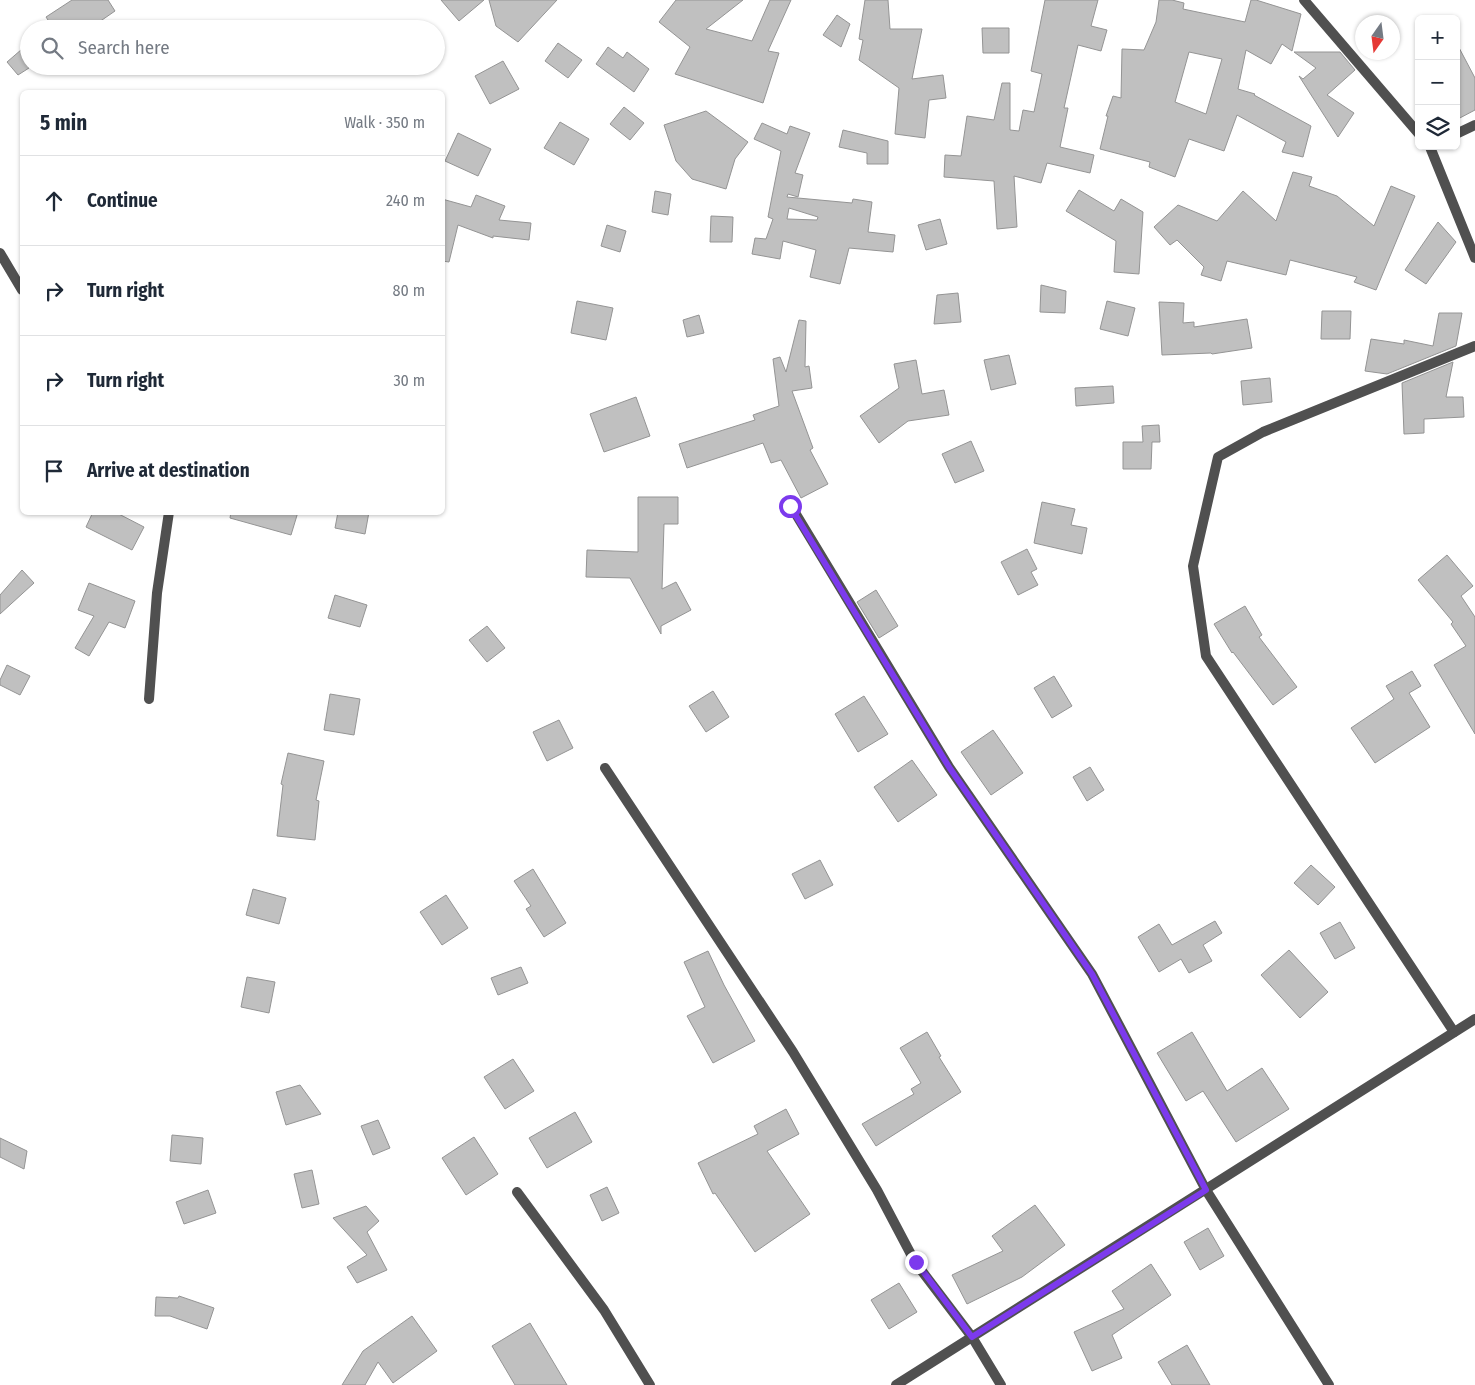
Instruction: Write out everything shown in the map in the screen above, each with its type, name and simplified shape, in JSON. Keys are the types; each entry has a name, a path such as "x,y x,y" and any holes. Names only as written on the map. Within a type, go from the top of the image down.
{"street":[{"path":"1304,0 1415,129"},
{"path":"1460,132 1475,125"},
{"path":"1432,150 1475,258"},
{"path":"0,253 20,287"},
{"path":"1454,1032 1206,656 1193,566 1218,457 1263,432 1475,346"},
{"path":"790,506 949,767 1092,974 1206,1190 1329,1385"},
{"path":"149,699 157,593 169,515"},
{"path":"605,768 793,1052 877,1190 916,1262 972,1337 1000,1385"},
{"path":"896,1385 1475,1019"},
{"path":"517,1192 604,1310 650,1385"}],"building":[{"path":"72,0 108,0 115,11 102,20 48,20 46,17"},
{"path":"441,0 484,0 459,21"},
{"path":"489,0 557,0 518,42 496,26"},
{"path":"676,0 743,0 706,29 752,41 770,0 791,0 768,51 779,53 763,103 675,74 690,47 659,22"},
{"path":"865,0 888,0 890,29 922,29 912,79 943,75 946,98 929,100 925,138 895,134 899,88 859,60 863,40 859,39"},
{"path":"1045,0 1098,0 1091,26 1107,30 1101,51 1078,45 1064,108 1068,108 1060,147 1094,155 1090,173 1047,163 1041,183 1014,176 1017,227 997,229 994,181 944,177 945,155 961,156 967,116 994,120 1002,83 1010,83 1010,130 1019,131 1023,110 1034,112 1042,74 1031,71"},
{"path":"1159,0 1172,0 1184,3 1183,9 1245,22 1251,0 1301,14 1292,51 1282,44 1271,64 1246,50 1238,89 1255,94 1311,126 1303,157 1282,152 1286,142 1237,115 1224,151 1189,139 1175,177 1149,167 1150,162 1100,149 1108,116 1106,116 1113,96 1121,98 1122,49 1144,50 1156,22","holes":["1189,52 1222,59 1206,114 1175,102"]},
{"path":"837,15 850,24 841,47 823,35"},
{"path":"982,28 1009,28 1009,53 983,53"},
{"path":"558,43 582,60 568,78 545,61"},
{"path":"608,47 623,58 627,52 649,69 634,92 596,64"},
{"path":"1460,50 1475,78 1475,110 1460,118"},
{"path":"20,51 20,74 18,75 7,62"},
{"path":"1294,52 1340,52 1355,70 1327,95 1354,113 1338,137 1299,76 1303,79 1316,68"},
{"path":"503,61 519,89 490,104 475,76"},
{"path":"624,107 644,123 630,140 610,124"},
{"path":"706,111 748,142 735,159 726,189 692,179 676,161 664,125"},
{"path":"560,122 589,139 574,165 544,148"},
{"path":"762,123 787,134 790,126 810,133 795,173 803,175 798,197 788,194 787,197 852,203 853,199 872,202 868,232 895,235 893,252 849,248 840,284 810,277 816,250 783,241 780,259 752,254 755,238 766,239 773,219 768,217 781,151 754,139","holes":["789,208 818,217 817,220 787,219"]},
{"path":"843,130 888,141 888,164 867,164 867,153 839,147"},
{"path":"458,133 491,149 478,176 445,161"},
{"path":"1293,172 1312,177 1309,186 1337,196 1374,226 1391,186 1415,196 1376,290 1354,282 1357,277 1290,260 1286,275 1227,261 1221,281 1201,275 1204,267 1177,240 1170,245 1154,227 1178,205 1217,221 1243,191 1276,221"},
{"path":"1079,190 1114,211 1121,199 1143,212 1139,274 1114,272 1116,241 1066,211"},
{"path":"655,191 671,194 668,215 652,212"},
{"path":"476,195 505,206 499,220 531,223 529,240 493,236 493,238 458,225 449,262 445,261 445,200 471,207"},
{"path":"711,216 733,217 732,242 710,242"},
{"path":"940,219 947,244 926,250 918,225"},
{"path":"1438,222 1456,242 1426,284 1405,270"},
{"path":"607,225 626,231 620,252 601,246"},
{"path":"1041,285 1066,291 1065,313 1040,312"},
{"path":"958,293 961,322 934,324 937,295"},
{"path":"577,301 613,308 606,340 571,333"},
{"path":"1107,301 1135,308 1128,336 1100,329"},
{"path":"1159,302 1184,303 1183,323 1194,322 1194,327 1247,319 1252,348 1212,354 1162,355"},
{"path":"1322,311 1351,311 1350,339 1321,339"},
{"path":"1439,313 1462,313 1456,346 1387,374 1365,371 1371,339 1404,344 1404,340 1433,346"},
{"path":"699,315 704,333 687,337 683,320"},
{"path":"799,320 806,321 805,367 809,366 812,388 792,391 813,448 810,450 828,484 801,498 781,460 771,463 763,443 687,468 679,444 755,420 753,415 779,406 773,359 780,357 786,372"},
{"path":"1009,355 1016,384 991,390 984,360"},
{"path":"916,360 922,394 944,390 949,415 908,421 879,443 860,416 899,388 894,364"},
{"path":"1453,362 1446,397 1463,397 1464,417 1424,419 1424,433 1404,434 1402,383"},
{"path":"1270,378 1272,402 1243,405 1241,381"},
{"path":"1113,386 1114,403 1076,406 1075,388"},
{"path":"636,397 650,436 604,452 590,414"},
{"path":"1159,425 1160,442 1152,442 1151,469 1123,469 1123,442 1143,442 1142,426"},
{"path":"971,441 984,471 955,483 942,454"},
{"path":"638,497 678,497 678,524 664,524 662,589 676,582 691,610 661,626 661,634 630,578 586,577 587,550 638,552"},
{"path":"1042,502 1075,509 1071,525 1087,528 1082,554 1034,543"},
{"path":"92,515 121,515 144,527 132,550 86,527"},
{"path":"230,515 297,515 291,535 230,518"},
{"path":"337,515 368,515 365,534 335,528"},
{"path":"1027,549 1037,569 1031,572 1038,585 1018,595 1001,562"},
{"path":"1447,555 1473,586 1461,596 1475,617 1475,734 1434,665 1466,646 1451,624 1453,622 1418,580"},
{"path":"22,570 34,583 0,614 0,595"},
{"path":"89,583 135,601 125,628 109,622 89,656 75,648 94,616 78,610"},
{"path":"876,590 898,626 879,638 857,602"},
{"path":"335,595 367,605 360,627 328,618"},
{"path":"1245,606 1262,635 1259,637 1297,687 1273,705 1232,653 1214,624"},
{"path":"487,626 505,648 487,662 469,640"},
{"path":"7,665 30,676 20,695 0,685 0,680"},
{"path":"1412,671 1421,686 1409,693 1430,727 1375,763 1351,728 1394,699 1386,686"},
{"path":"1054,676 1072,706 1052,718 1034,688"},
{"path":"713,691 729,717 706,732 689,706"},
{"path":"330,694 360,699 354,735 324,730"},
{"path":"864,696 888,734 858,752 835,714"},
{"path":"559,720 573,748 547,761 533,732"},
{"path":"993,730 1023,773 991,795 961,752"},
{"path":"288,753 324,761 316,800 319,801 315,840 277,836 283,785 281,784"},
{"path":"912,760 937,795 898,822 874,787"},
{"path":"1090,767 1104,790 1087,801 1073,777"},
{"path":"820,860 833,885 805,899 792,874"},
{"path":"1311,865 1335,887 1318,905 1294,883"},
{"path":"533,869 566,923 544,937 526,909 531,906 514,881"},
{"path":"253,889 286,898 279,924 246,915"},
{"path":"446,895 468,928 442,945 420,912"},
{"path":"1215,921 1222,933 1203,945 1212,961 1189,973 1181,959 1159,972 1138,937 1159,924 1172,945"},
{"path":"1340,922 1355,948 1335,959 1320,933"},
{"path":"1289,950 1328,992 1300,1018 1261,975"},
{"path":"708,951 724,985 755,1041 713,1063 687,1016 705,1007 684,962"},
{"path":"521,967 528,983 498,995 491,978"},
{"path":"247,977 275,982 269,1013 241,1007"},
{"path":"927,1032 941,1056 939,1057 961,1092 876,1146 862,1124 914,1094 911,1089 921,1083 900,1048"},
{"path":"1192,1032 1227,1091 1262,1068 1289,1109 1236,1142 1203,1091 1186,1101 1157,1053"},
{"path":"513,1059 534,1091 505,1109 484,1077"},
{"path":"300,1085 321,1114 286,1125 276,1092"},
{"path":"786,1109 799,1134 767,1151 810,1214 755,1252 715,1193 713,1194 698,1163 758,1134 754,1126"},
{"path":"575,1112 592,1142 547,1168 529,1138"},
{"path":"378,1120 390,1148 373,1155 361,1126"},
{"path":"172,1135 203,1138 201,1164 170,1161"},
{"path":"474,1137 498,1174 466,1195 442,1158"},
{"path":"0,1138 27,1151 24,1169 0,1157"},
{"path":"312,1170 319,1204 302,1208 294,1174"},
{"path":"607,1187 619,1213 602,1221 590,1195"},
{"path":"208,1190 216,1213 184,1224 176,1202"},
{"path":"1035,1205 1065,1245 1022,1277 967,1304 952,1275 1003,1251 992,1236"},
{"path":"366,1206 379,1221 367,1232 387,1270 357,1283 347,1267 367,1255 333,1218"},
{"path":"1208,1228 1224,1256 1200,1270 1184,1242"},
{"path":"1151,1264 1171,1295 1112,1335 1122,1358 1092,1371 1074,1332 1124,1309 1112,1291"},
{"path":"899,1283 917,1312 889,1329 871,1300"},
{"path":"179,1296 214,1308 207,1329 170,1316 155,1316 156,1297 178,1298"},
{"path":"412,1316 437,1351 393,1383 378,1362 365,1385 342,1385 363,1351"},
{"path":"530,1323 567,1385 515,1385 492,1346"},
{"path":"1187,1345 1210,1385 1172,1385 1158,1362"}],"route":[{"path":"790,506 949,767 1092,974 1206,1190 972,1337 916,1262"}]}
